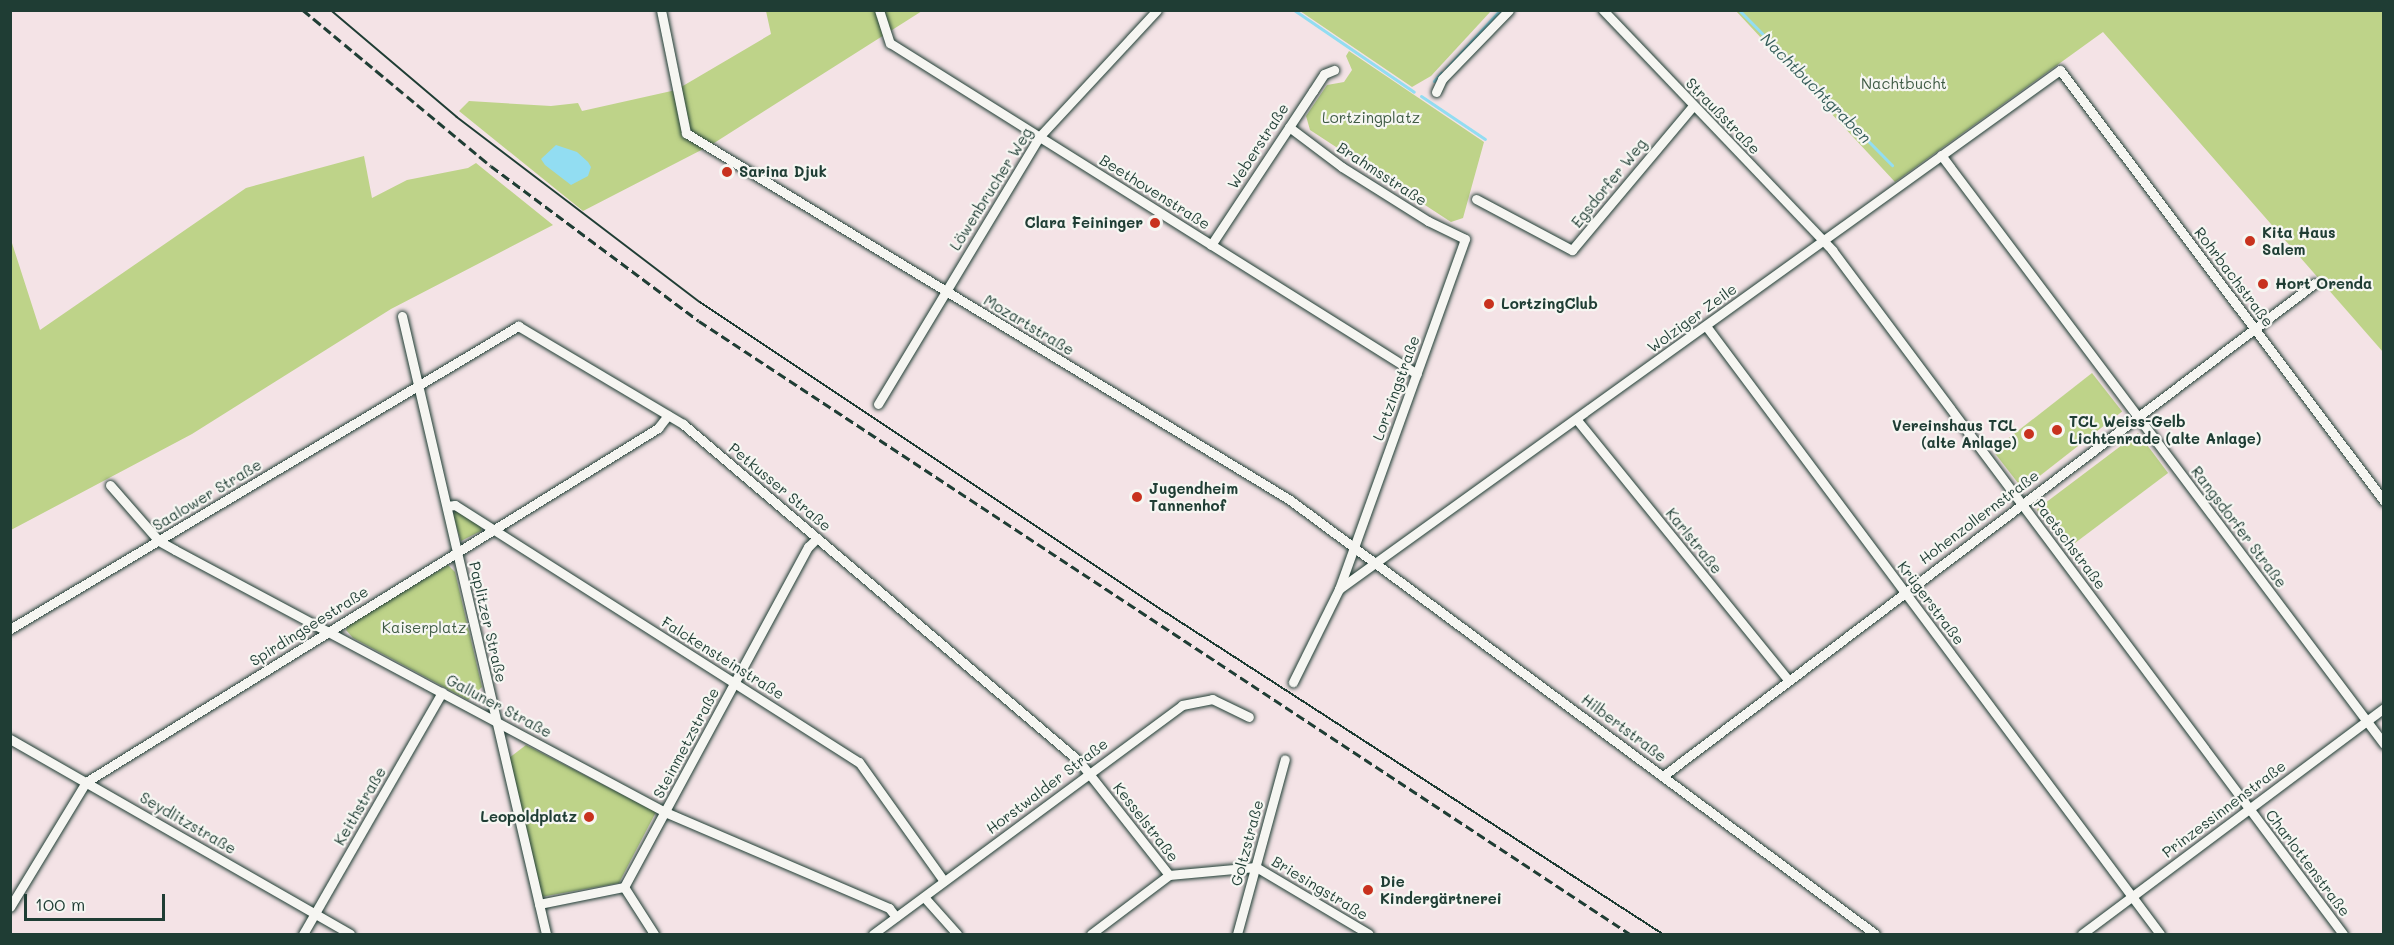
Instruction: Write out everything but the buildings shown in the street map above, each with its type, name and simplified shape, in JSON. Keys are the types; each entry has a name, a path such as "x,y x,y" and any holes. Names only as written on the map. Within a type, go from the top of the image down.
{"street":[{"name":"Mozartstraße","path":"661,10 686,133 1290,500 1354,547"},
{"name":"Beethovenstraße","path":"879,10 890,43 1417,374"},
{"name":"Löwenbrucher Weg","path":"878,404 1039,137 1156,10"},
{"path":"1436,92 1442,80 1509,10"},
{"name":"Straußstraße","path":"1603,10 1823,241"},
{"name":"Weberstraße","path":"1211,245 1324,74 1334,70"},
{"name":"Wolziger Zeile","path":"1340,590 2061,70"},
{"name":"Rohrbachstraße","path":"2061,70 2384,501"},
{"name":"Egsdorfer Weg","path":"1476,199 1572,250 1693,106"},
{"name":"Brahmsstraße","path":"1288,127 1351,172 1428,221 1465,239"},
{"name":"Rangsdorfer Straße","path":"1941,155 2384,744"},
{"name":"Lortzingstraße","path":"1354,547 1465,239"},
{"name":"Paetschstraße","path":"1823,241 2249,809"},
{"name":"Hohenzollernstraße","path":"1663,776 2315,283"},
{"name":"Paplitzer Straße","path":"402,316 546,934"},
{"name":"Petkusser Straße","path":"419,386 518,326 668,415 817,538 1090,773"},
{"name":"Krügerstraße","path":"1706,326 2160,934"},
{"name":"Saalower Straße","path":"10,629 419,386"},
{"name":"Spirdingseestraße","path":"10,907 86,782 658,428 668,415"},
{"name":"Karlstraße","path":"1577,420 1788,680"},
{"name":"Galluner Straße","path":"110,485 159,541 665,812 889,908 896,917"},
{"name":"Falckensteinstraße","path":"447,506 455,505 494,529 859,762 944,881"},
{"name":"Steinmetzstraße","path":"624,887 808,547 817,538"},
{"name":"Wolziger Zeile","path":"1293,682 1340,590 1354,547"},
{"name":"Hilbertstraße","path":"1354,547 1875,934"},
{"name":"Keithstraße","path":"303,934 442,692"},
{"name":"Horstwalder Straße","path":"873,934 1188,702 1212,699 1249,717"},
{"name":"Prinzessinnenstraße","path":"2082,934 2384,708"},
{"name":"Seydlitzstraße","path":"10,739 350,934"},
{"name":"Goltzstraße","path":"1237,934 1285,759"},
{"name":"Kesselstraße","path":"1090,773 1169,875 1256,867"},
{"name":"Charlottenstraße","path":"2249,809 2343,934"},
{"name":"Briesingstraße","path":"1256,867 1369,934"},
{"path":"1091,934 1169,875"},
{"path":"539,904 624,887 654,934"},
{"path":"924,897 957,934"}],"green space":[{"path":"766,11 922,11 711,145 583,211 459,111 469,101 551,106 578,103 582,111 676,90 771,34"},
{"path":"1300,11 1491,11 1431,76 1412,87"},
{"name":"Nachtbucht","path":"1736,11 2383,11 2383,352 2103,32 1895,182"},
{"name":"Lortzingplatz","path":"1349,51 1484,142 1463,218 1451,222 1310,130 1306,116 1327,85 1344,82 1352,70 1346,56"},
{"path":"364,156 372,198 407,180 468,168 476,163 553,225 391,309 192,434 11,530 11,240 40,330 246,188"},
{"name":"TCL Weiss-Gelb Lichtenrade (alte Anlage)","path":"2092,373 2122,412 2023,489 1993,451"},
{"path":"2138,433 2168,473 2067,549 2037,509"},
{"path":"456,511 481,526 481,531 461,541 453,515"},
{"name":"Kaiserplatz","path":"448,565 455,572 482,687 468,700 353,638 346,630 349,624"},
{"name":"Leopoldplatz","path":"526,745 656,812 619,883 541,897 509,758"}],"water":[{"path":"556,145 577,152 588,162 591,167 588,176 571,185 545,165 541,159"}],"waterway":[{"path":"1294,10 1414,92"},
{"name":"Nachtbuchtgraben","path":"1446,69 1500,10"},
{"name":"Nachtbuchtgraben","path":"1739,10 1892,165"},
{"name":"Nachtbuchtgraben","path":"1434,81 1441,73"},
{"path":"1421,96 1485,139"}],"tram line":[{"path":"331,10 457,117 700,302 1156,606 1663,934"}],"railway":[{"path":"303,10 491,166 699,321 1630,934"}],"place":[{"name":"Sarina Djuk","path":"727,172"},
{"name":"Clara Feininger","path":"1155,223"},
{"name":"Kita Haus Salem","path":"2250,241"},
{"name":"Hort Orenda","path":"2263,284"},
{"name":"LortzingClub","path":"1489,304"},
{"name":"TCL Weiss-Gelb Lichtenrade (alte Anlage)","path":"2057,430"},
{"name":"Vereinshaus TCL (alte Anlage)","path":"2029,434"},
{"name":"Jugendheim Tannenhof","path":"1137,497"},
{"name":"Leopoldplatz","path":"589,817"},
{"name":"Die Kindergärtnerei","path":"1368,890"}]}
